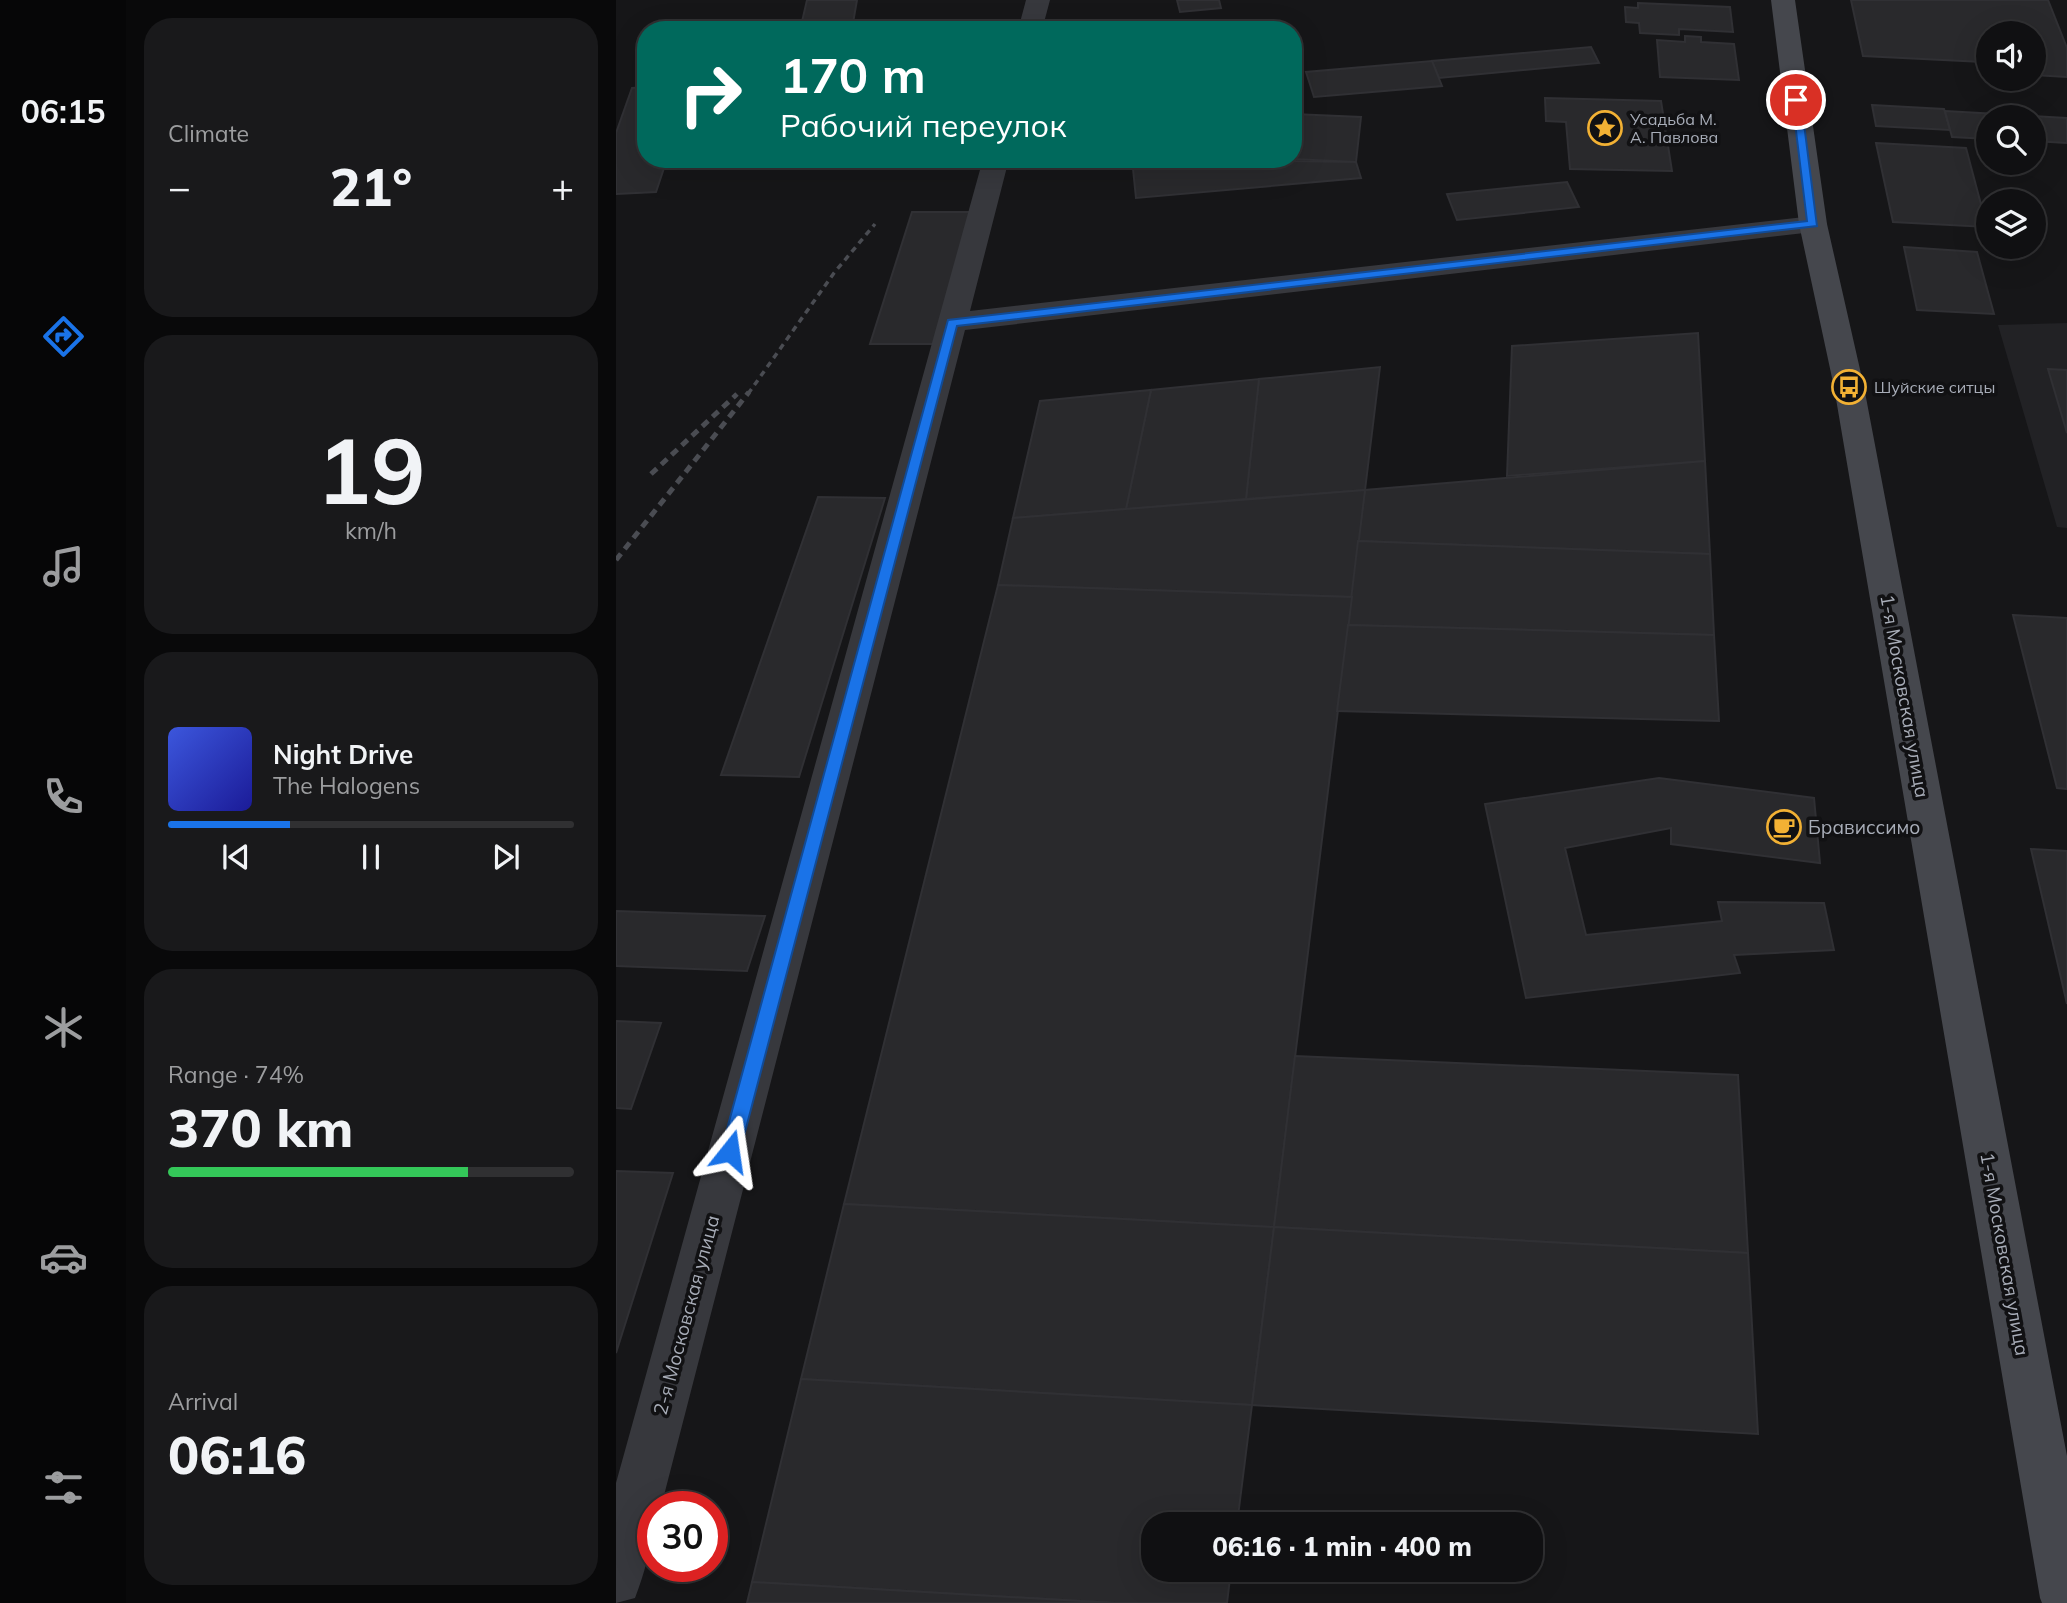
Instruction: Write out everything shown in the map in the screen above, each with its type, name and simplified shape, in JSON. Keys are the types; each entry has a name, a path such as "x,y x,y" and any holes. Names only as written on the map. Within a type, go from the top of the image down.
{"main road":[{"name":"1-я Московская улица","path":"1783,0 1813,224 1849,387 2067,1598"}],"street":[{"path":"1032,21 1038,0"},
{"name":"2-я Московская улица","path":"616,1579 994,168"},
{"path":"952,322 1813,224"}],"shaded area":[{"path":"2067,323 2067,528 2057,527 1998,325"}],"building":[{"path":"807,0 857,0 853,21 802,21"},
{"path":"1177,0 1219,0 1221,8 1180,12"},
{"path":"1851,0 2048,0 2067,48 2067,77 2046,76 2046,21 1976,21 1976,62 1863,56"},
{"path":"1638,3 1730,7 1733,32 1679,29 1679,35 1640,33 1639,23 1626,22 1625,7 1638,8"},
{"path":"1685,36 1701,37 1701,42 1734,44 1739,80 1660,77 1657,40 1685,42"},
{"path":"1591,47 1599,63 1439,78 1432,61"},
{"path":"1432,61 1442,86 1314,97 1306,72"},
{"path":"632,88 637,88 637,168 664,168 656,192 616,194 616,133"},
{"path":"1545,98 1661,101 1672,171 1570,169 1566,122 1546,121"},
{"path":"1872,105 1944,109 1950,130 1876,126"},
{"path":"1945,111 1976,113 1976,138 1952,137"},
{"path":"1302,114 1361,117 1356,162 1302,159"},
{"path":"2046,117 2067,118 2067,143 2046,142"},
{"path":"1876,143 1966,148 1977,189 1976,226 1893,222"},
{"path":"1302,161 1356,162 1361,178 1136,198 1133,168 1302,168"},
{"path":"1567,182 1579,207 1457,220 1447,194"},
{"path":"912,212 981,212 946,344 870,344"},
{"path":"1904,247 1976,252 1994,314 1917,310"},
{"path":"1698,333 1705,461 1507,476 1512,346"},
{"path":"1380,367 1365,490 1246,499 1259,379"},
{"path":"2048,369 2067,370 2067,433"},
{"path":"1259,379 1246,499 1126,509 1151,390"},
{"path":"1151,390 1126,509 1013,518 1040,401"},
{"path":"1705,461 1710,554 1358,541 1365,490"},
{"path":"1365,490 1352,597 998,585 1013,518"},
{"path":"818,497 885,498 799,777 721,775"},
{"path":"1358,541 1710,554 1714,635 1348,625"},
{"path":"998,585 1352,597 1274,1227 844,1204"},
{"path":"2013,615 2067,618 2067,789 2057,788"},
{"path":"1348,625 1714,635 1719,721 1337,711"},
{"path":"1659,778 1814,798 1820,863 1671,844 1671,828 1565,848 1586,935 1722,921 1718,902 1824,903 1834,950 1734,955 1740,973 1526,998 1485,804"},
{"path":"2031,849 2067,851 2067,1004"},
{"path":"616,911 765,916 747,971 616,966"},
{"path":"616,1021 661,1023 631,1109 616,1108"},
{"path":"1295,1056 1738,1075 1748,1253 1274,1227"},
{"path":"616,1171 673,1173 616,1353"},
{"path":"844,1204 1274,1227 1252,1405 801,1379"},
{"path":"1274,1227 1748,1253 1758,1434 1252,1405"},
{"path":"801,1379 1252,1405 1239,1512 1141,1512 1141,1582 1230,1582 1227,1603 1115,1603 752,1582"},
{"path":"752,1582 1115,1603 747,1603"}],"railway":[{"path":"748,394 834,273 875,224"},
{"path":"616,560 749,392"},
{"path":"651,474 737,394"}],"place":[{"name":"Усадьба М. А. Павлова","path":"1605,128"},
{"name":"Шуйские ситцы","path":"1849,387"},
{"name":"Брависсимо","path":"1784,827"}],"route":[{"path":"730,1151 952,322 1813,224 1796,100"}]}
